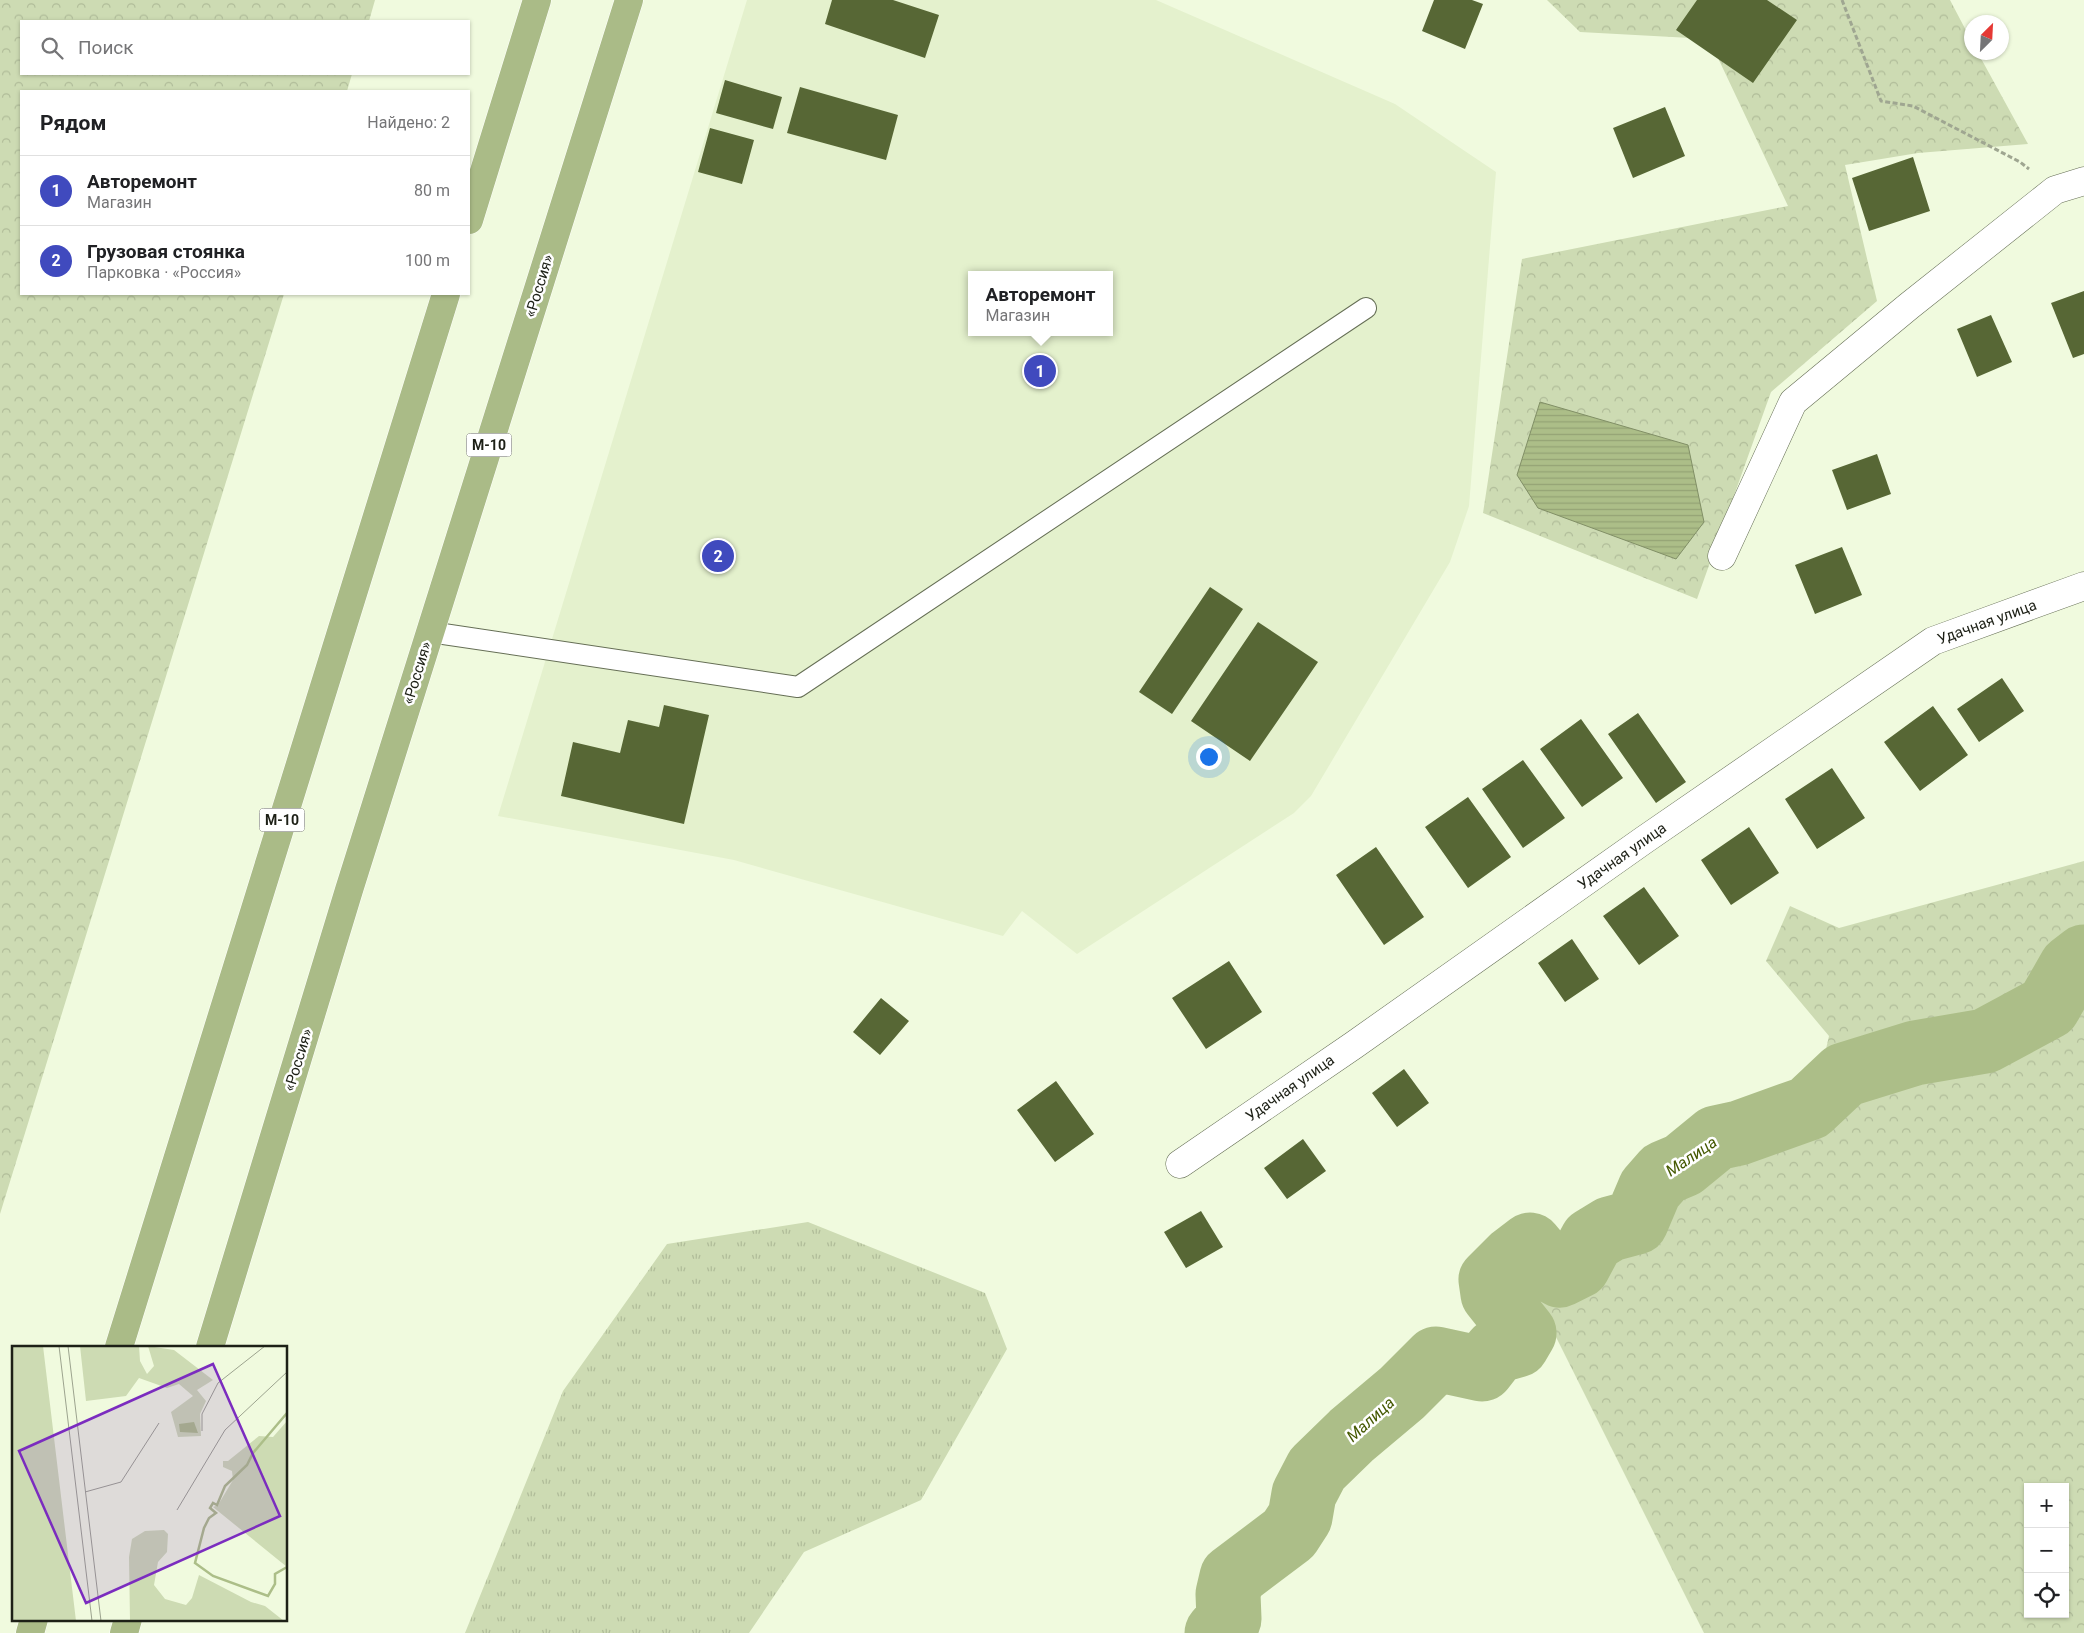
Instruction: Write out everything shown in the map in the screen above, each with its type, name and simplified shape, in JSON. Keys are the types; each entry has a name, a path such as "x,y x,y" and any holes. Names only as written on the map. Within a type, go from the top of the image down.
{"highway":[{"path":"470,217 537,0"},
{"name":"«Россия»","path":"210,1346 349,890 629,0"},
{"name":"М-10","path":"119,1346 446,295"},
{"path":"30,1633 34,1620"},
{"path":"124,1633 128,1620"}],"street":[{"path":"1722,556 1793,402 1909,306 2055,190 2084,181"},
{"name":"Удачная улица","path":"1180,1164 1354,1045 1644,840 1933,641 2084,586"}],"lane":[{"path":"430,632 798,687 1366,308"}],"path":[{"path":"1842,0 1881,101 1913,106 2020,162 2055,190"}],"shaded area":[{"path":"747,0 1156,0 1395,104 1496,172 1469,506 1450,562 1311,796 1294,813 1077,954 1022,911 1003,936 734,860 498,816"},
{"path":"1540,402 1688,445 1704,522 1676,559 1538,508 1517,475"}],"green space":[{"path":"0,0 375,0 369,20 20,20 20,75 352,75 347,90 20,90 20,295 284,295 0,1214"},
{"path":"1547,0 1950,0 1964,27 1964,60 1982,60 2028,144 1918,153 1845,165 1877,301 1771,392 1697,599 1483,513 1522,259 1788,206 1709,39 1580,32"},
{"path":"2084,861 2084,1633 1704,1633 1555,1335 1516,1283 1568,1284 1641,1230 1673,1187 1725,1152 1809,1123 1829,1036 1766,961 1790,906 1839,928"},
{"path":"808,1222 985,1293 1007,1349 921,1500 804,1552 749,1633 465,1633 563,1391 667,1244"}],"building":[{"path":"832,0 893,0 939,15 925,58 825,24"},
{"path":"1434,0 1472,0 1483,4 1465,49 1422,31"},
{"path":"1697,0 1767,0 1797,20 1753,83 1676,30"},
{"path":"725,80 782,97 773,129 716,113"},
{"path":"800,87 898,115 886,160 787,133"},
{"path":"1665,107 1685,156 1633,178 1613,128"},
{"path":"710,128 754,140 742,184 698,172"},
{"path":"1913,157 1930,211 1869,231 1852,178"},
{"path":"2084,291 2084,354 2073,358 2051,303"},
{"path":"1991,315 2012,362 1977,377 1957,329"},
{"path":"1877,454 1891,494 1847,510 1832,470"},
{"path":"1842,547 1862,595 1815,614 1795,565"},
{"path":"1210,587 1243,609 1172,714 1139,692"},
{"path":"1258,622 1318,662 1250,761 1191,721"},
{"path":"2002,678 2024,711 1979,742 1957,709"},
{"path":"664,705 709,715 684,824 561,796 573,742 620,753 628,720 659,727"},
{"path":"1933,706 1968,755 1920,791 1884,742"},
{"path":"1638,713 1686,782 1656,803 1608,734"},
{"path":"1581,719 1623,778 1582,807 1540,749"},
{"path":"1523,760 1565,818 1523,848 1482,789"},
{"path":"1832,768 1865,818 1817,849 1785,799"},
{"path":"1468,797 1511,857 1468,888 1425,827"},
{"path":"1749,827 1779,873 1731,905 1701,860"},
{"path":"1376,847 1424,917 1384,945 1336,875"},
{"path":"1644,887 1679,936 1639,965 1603,916"},
{"path":"1572,939 1599,979 1565,1002 1538,963"},
{"path":"1229,961 1262,1012 1206,1049 1172,998"},
{"path":"881,998 909,1021 880,1055 853,1032"},
{"path":"1404,1069 1429,1103 1397,1127 1372,1093"},
{"path":"1056,1081 1094,1134 1055,1162 1017,1110"},
{"path":"1303,1139 1326,1171 1287,1199 1264,1168"},
{"path":"1201,1211 1223,1247 1186,1268 1164,1232"}],"waterway":[{"name":"Малица","path":"1217,1633 1229,1619 1228,1594 1232,1577 1289,1534 1300,1517 1304,1494 1317,1469 1352,1435 1402,1393 1436,1359 1482,1369 1496,1351 1517,1345 1524,1333 1493,1294 1491,1280 1513,1258 1530,1245 1551,1270 1560,1275 1578,1266 1592,1240 1610,1229 1636,1222 1650,1189 1664,1173 1683,1165 1716,1138 1739,1133 1809,1108 1844,1075 1915,1053 1985,1041 2048,1007 2071,967 2084,957"}],"place":[{"name":"Авторемонт","path":"1040,371"},
{"name":"Грузовая стоянка","path":"718,556"}]}
